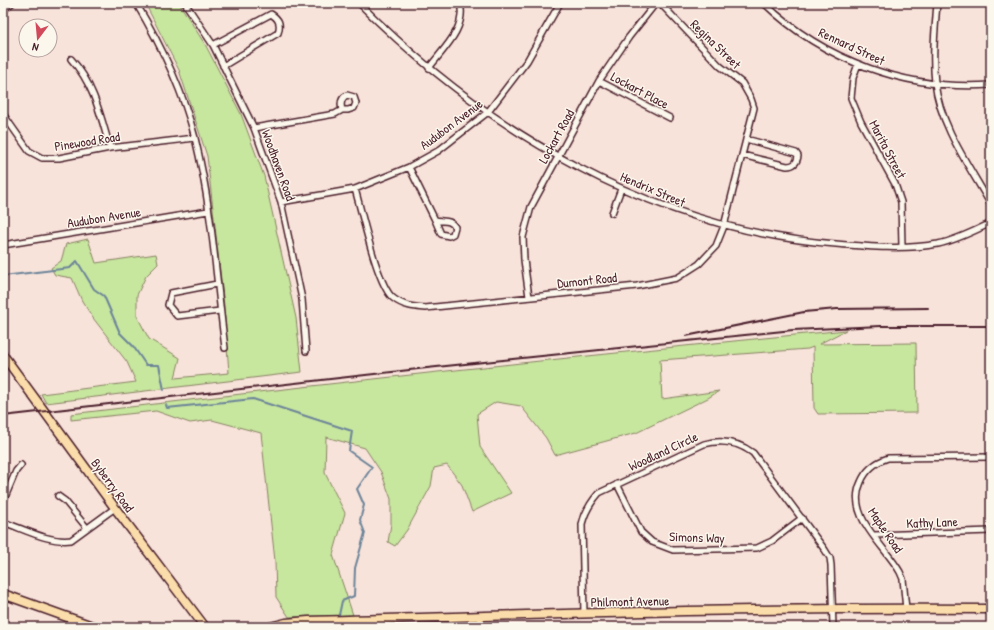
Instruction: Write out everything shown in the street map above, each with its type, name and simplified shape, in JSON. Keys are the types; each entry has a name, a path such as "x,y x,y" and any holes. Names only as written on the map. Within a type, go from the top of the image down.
{"main road":[{"name":"Byberry Road","path":"3,355 115,508 206,627"},
{"path":"3,594 95,627"},
{"name":"Philmont Avenue","path":"270,627 286,623 308,621 480,616 906,608 991,610"}],"street":[{"path":"3,10 12,3"},
{"path":"136,3 156,39 170,70 195,138 208,211 225,348"},
{"name":"Woodhaven Road","path":"185,3 213,45 254,128 282,202 302,299 306,351"},
{"name":"Hendrix Street","path":"359,3 394,38 429,68 488,112 558,156 621,188 682,213 724,226 814,243 860,246 902,247 940,243 965,235 991,223"},
{"path":"429,68 460,26 462,17 460,3"},
{"name":"Audubon Avenue","path":"282,202 355,189 409,167 438,150 488,112 527,61 560,3"},
{"name":"Lockart Road","path":"529,297 524,260 523,237 526,220 537,194 599,81 629,36 656,3"},
{"name":"Regina Street","path":"660,3 720,66 740,82"},
{"path":"937,3 933,47 935,84 944,116 950,130 991,205"},
{"name":"Rennard Street","path":"766,4 810,39 858,64 901,78 935,84 975,86 991,85"},
{"path":"213,45 271,14 279,22 280,27 278,33 223,66"},
{"path":"71,59 86,81 98,104 110,148"},
{"name":"Marita Street","path":"858,64 853,78 851,98 861,122 895,184 901,202 902,247"},
{"name":"Lockart Place","path":"599,81 670,118"},
{"name":"Dumont Road","path":"355,189 383,284 393,298 410,307 425,308 637,286 677,278 699,264 710,253 716,246 724,226 754,108 751,99 740,82"},
{"path":"254,128 335,114 342,110"},
{"name":"Pinewood Road","path":"3,114 29,150 42,158 76,156 110,148 195,138"},
{"path":"742,155 787,166 793,166 797,162 798,156 796,153 746,139"},
{"path":"409,167 435,220"},
{"path":"612,213 621,188"},
{"name":"Audubon Avenue","path":"3,245 208,211"},
{"path":"217,284 171,293 168,305 177,316 220,312"},
{"name":"Woodland Circle","path":"584,614 582,524 584,516 599,493 704,444 716,441 726,441 741,445 753,453 830,558 831,610 833,627"},
{"name":"Maple Road","path":"906,608 903,579 900,572 859,511 858,493 860,484 867,472 881,460 896,457 991,458"},
{"path":"3,502 16,471 21,465"},
{"name":"Simons Way","path":"617,484 641,532 652,542 673,550 757,548 772,541 802,518"},
{"path":"58,496 65,501 87,528"},
{"path":"3,522 54,540 71,540 115,508"},
{"name":"Kathy Lane","path":"874,535 991,531"},
{"path":"480,616 480,627"}],"green space":[{"path":"145,3 179,3 206,46 241,114 264,176 296,318 302,372 46,403 41,394 136,382 127,362 93,318 82,301 72,278 55,275 51,268 61,261 66,244 88,239 96,263 156,254 158,264 146,276 137,295 137,316 149,339 180,358 175,378 229,373 224,306 207,156 179,70"},
{"path":"846,330 819,344 916,343 917,413 818,414 814,408 813,347 808,349 660,360 662,399 719,391 708,398 636,433 555,455 546,438 521,406 496,402 477,414 480,447 511,493 472,512 462,485 447,465 434,468 431,486 407,530 395,546 388,542 391,524 391,499 381,472 365,448 326,437 325,473 345,513 333,555 353,615 289,617 276,597 275,561 261,433 212,420 190,423 156,411 71,420 71,414 361,380"}],"waterway":[{"path":"3,276 70,268 77,261 94,289 104,296 120,333 133,346 146,365 159,365 164,390"},
{"path":"166,405 167,408 253,399 352,431 349,451 372,467 357,489 364,505 360,520 365,533 355,568 354,596 342,601 339,615"}],"railway":[{"path":"686,336 804,312 837,309 928,308"},
{"path":"3,416 427,368 793,330 881,326 991,326"}]}
